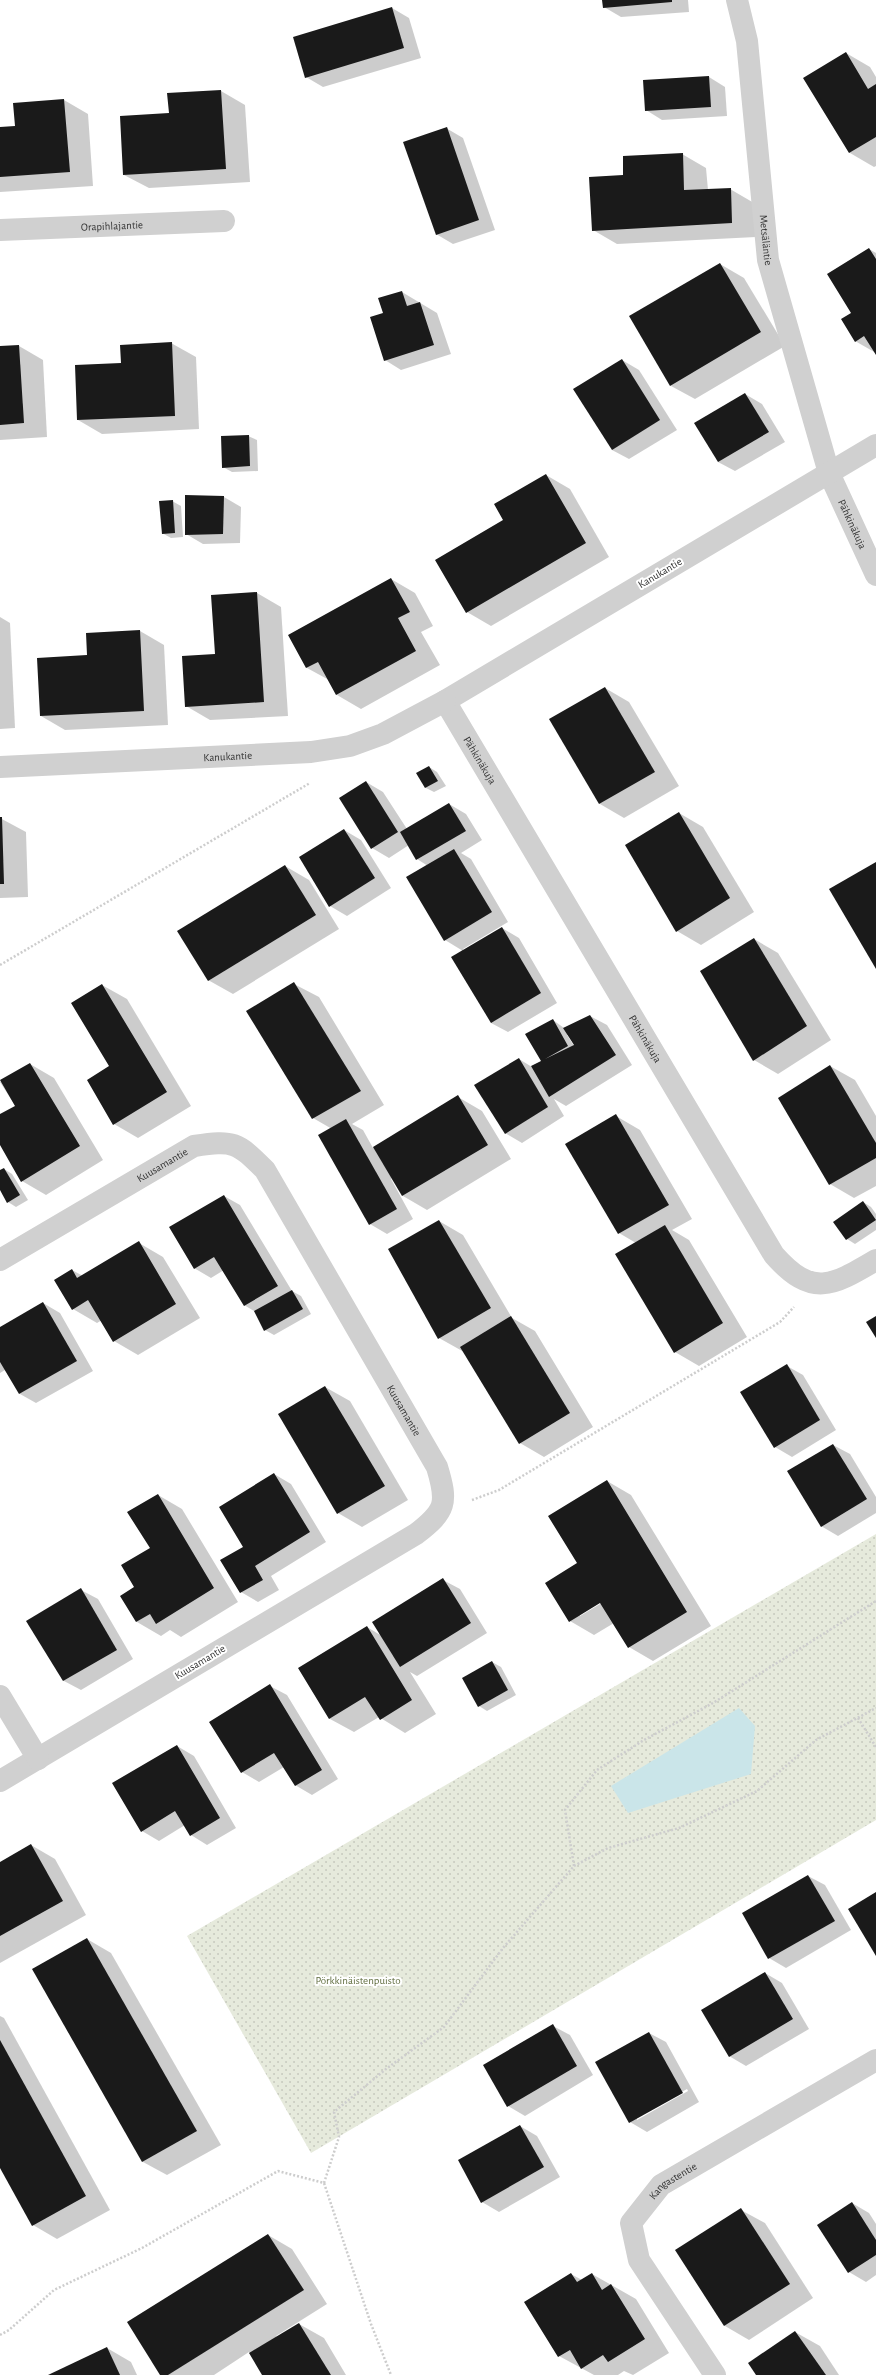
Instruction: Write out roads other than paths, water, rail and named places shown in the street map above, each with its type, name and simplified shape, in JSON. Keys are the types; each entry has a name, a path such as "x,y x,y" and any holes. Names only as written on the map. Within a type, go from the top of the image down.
{"street":[{"name":"Metsäläntie","path":"737,0 747,41 768,260 829,473"},
{"name":"Orapihlajantie","path":"0,230 224,221"},
{"name":"Kanukantie","path":"0,767 311,752 350,746 383,734 445,701 876,445"},
{"name":"Pähkinäkuja","path":"829,473 876,575"},
{"name":"Pähkinäkuja","path":"445,701 774,1255 790,1273 808,1283 829,1283 846,1278 876,1260"},
{"name":"Kuusamantie","path":"0,1260 194,1146 222,1142 244,1148 265,1170 437,1467 443,1486 444,1503 434,1520 416,1534 0,1781"},
{"path":"0,1696 38,1759"},
{"name":"Kangastentie","path":"715,2375 639,2260 631,2223 661,2185 876,2060"}],"water":[{"path":"739,1708 755,1726 751,1774 628,1813 611,1786"}],"park label":[{"name":"Pörkkinäistenpuisto","path":"358,1980"}]}
